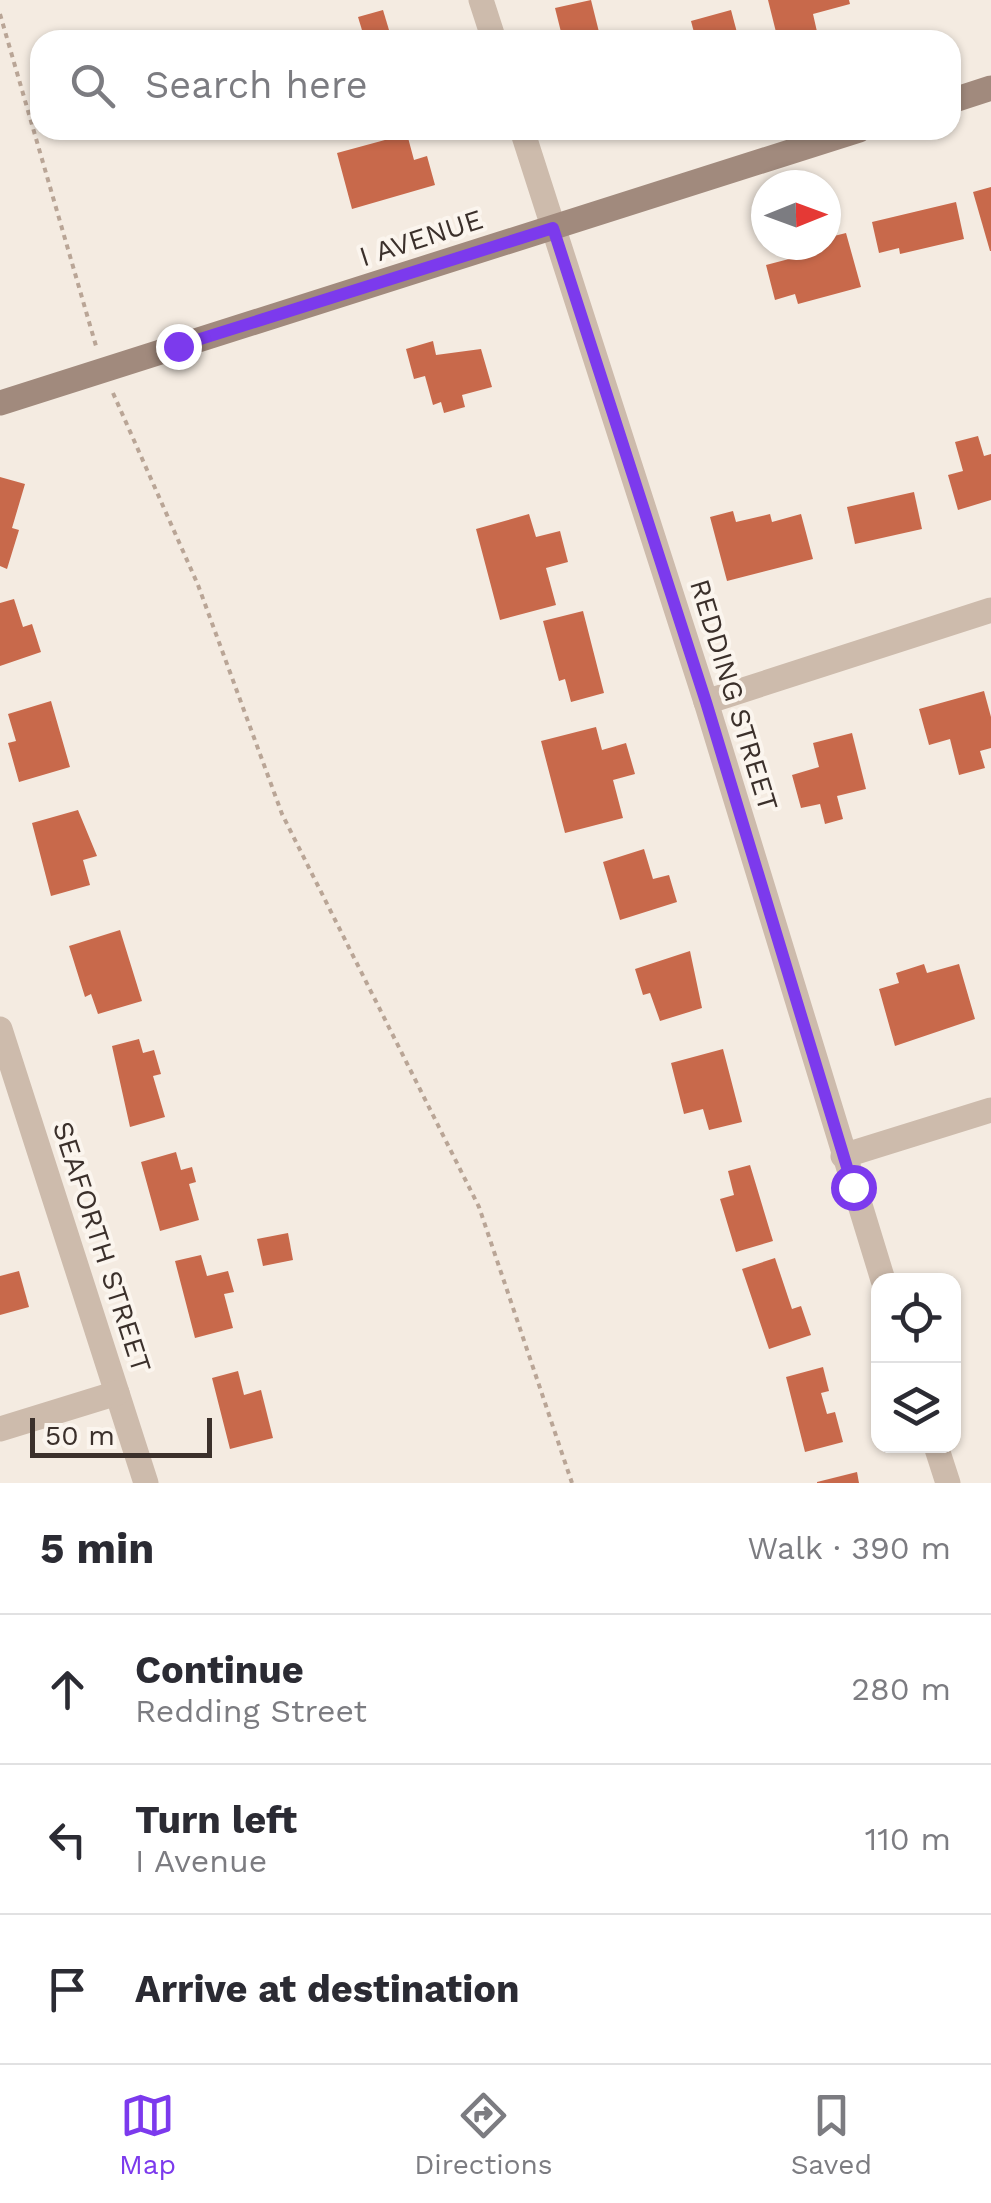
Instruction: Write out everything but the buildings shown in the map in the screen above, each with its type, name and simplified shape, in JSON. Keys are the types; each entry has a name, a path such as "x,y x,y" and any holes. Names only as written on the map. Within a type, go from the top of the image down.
{"main road":[{"path":"961,97 991,88"},
{"name":"I AVENUE","path":"0,403 828,140"}],"street":[{"path":"481,0 491,30"},
{"name":"REDDING STREET","path":"525,140 706,702 881,1273"},
{"path":"706,702 991,610"},
{"name":"SEAFORTH STREET","path":"0,1029 146,1483"},
{"path":"843,1156 991,1110"},
{"path":"0,1429 117,1393"},
{"path":"938,1453 948,1483"}],"path":[{"path":"0,14 30,118"},
{"path":"36,140 103,370 198,585 282,814 479,1206 572,1483"}],"route":[{"path":"178,346 553,228 706,702 853,1187"}]}
